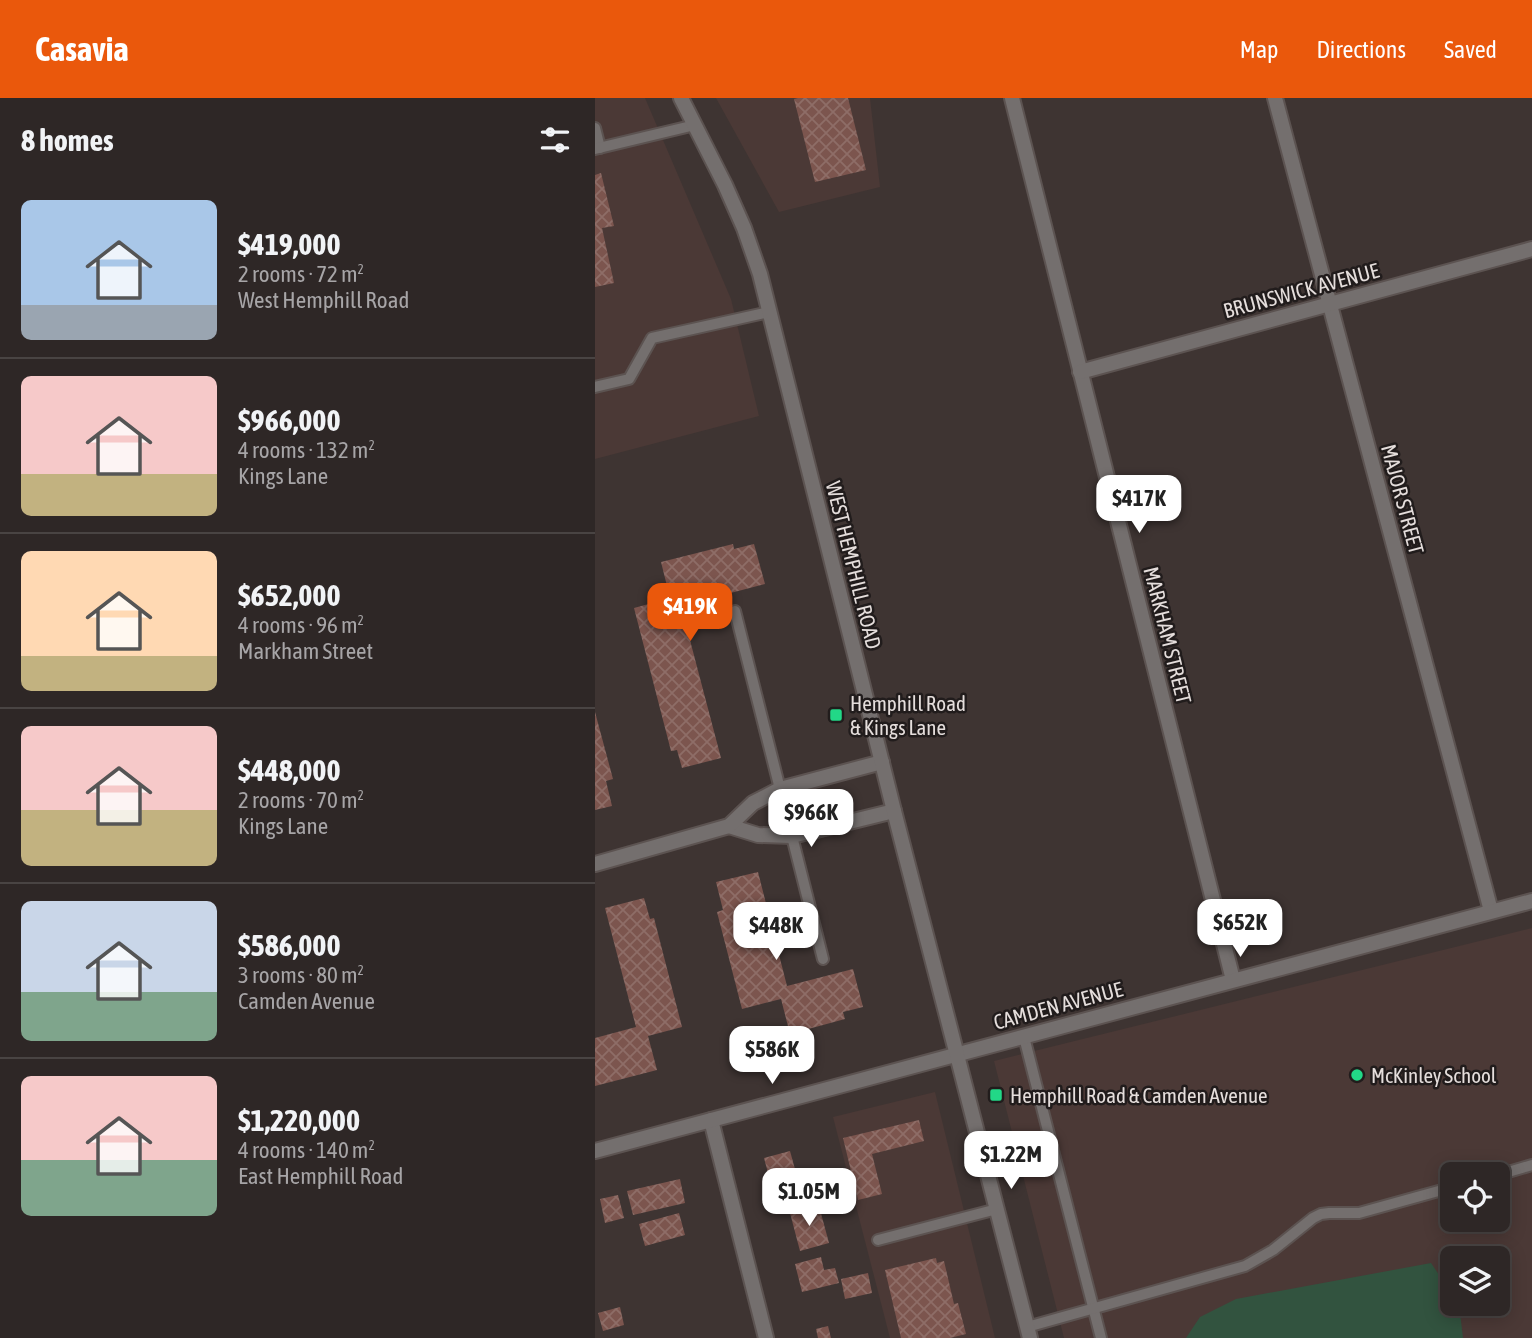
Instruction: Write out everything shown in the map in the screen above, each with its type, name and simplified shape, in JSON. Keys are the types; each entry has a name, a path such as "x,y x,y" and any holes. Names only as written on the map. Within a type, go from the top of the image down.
{"street":[{"name":"WEST HEMPHILL ROAD","path":"681,98 725,185 760,274 1028,1332"},
{"name":"MARKHAM STREET","path":"1012,98 1233,979"},
{"name":"MAJOR STREET","path":"1275,98 1492,911"},
{"name":"BRUNSWICK AVENUE","path":"1080,372 1532,249"},
{"path":"595,864 729,826 753,803 780,789 882,762"},
{"path":"729,826 758,835 792,836 894,811"},
{"name":"CAMDEN AVENUE","path":"595,1151 1532,901"},
{"path":"711,1120 765,1338"}],"lane":[{"path":"595,128 597,148 695,125"},
{"path":"595,387 629,379 652,338 769,312"},
{"path":"735,611 823,959"},
{"path":"1024,1037 1101,1338"},
{"path":"1510,1171 1532,1165"},
{"path":"1028,1332 1094,1309 1245,1266 1273,1250 1321,1214 1359,1213 1440,1191"},
{"path":"878,1240 997,1209"}],"shaded area":[{"path":"595,98 645,98 731,299 759,416 595,459"},
{"path":"716,98 870,98 880,187 779,212"},
{"path":"1532,928 1532,1338 1064,1338 994,1061"},
{"path":"935,1092 995,1338 890,1338 833,1117"}],"green space":[{"path":"1431,1263 1440,1276 1440,1316 1460,1316 1463,1338 1186,1338 1200,1317 1236,1299"}],"building":[{"path":"848,98 866,170 815,182 794,99"},
{"path":"601,173 614,226 602,228 614,283 595,287 595,175"},
{"path":"733,544 734,549 754,544 765,584 681,606 721,758 682,768 677,750 671,751 634,608 670,598 661,562"},
{"path":"595,712 613,779 606,781 612,806 595,810"},
{"path":"758,872 787,986 853,969 863,1007 843,1012 845,1019 790,1034 781,999 742,1009 717,912 723,910 716,882"},
{"path":"644,898 650,919 654,918 682,1027 648,1036 657,1070 595,1086 595,1038 636,1027 605,908"},
{"path":"919,1120 924,1141 872,1154 882,1194 858,1200 843,1138"},
{"path":"790,1151 798,1180 772,1188 764,1158"},
{"path":"680,1179 685,1203 633,1215 627,1191"},
{"path":"618,1195 624,1218 605,1223 600,1199"},
{"path":"819,1206 829,1243 800,1251 790,1213"},
{"path":"679,1213 685,1235 645,1246 639,1224"},
{"path":"821,1257 824,1270 835,1268 839,1283 802,1292 795,1264"},
{"path":"936,1258 937,1263 944,1261 954,1304 958,1303 966,1334 950,1338 901,1338 885,1270"},
{"path":"868,1273 872,1293 845,1299 841,1279"},
{"path":"620,1307 624,1325 603,1331 598,1313"},
{"path":"828,1326 831,1338 818,1338 816,1329"}],"place":[{"name":"Hemphill Road & Kings Lane","path":"836,715"},
{"name":"McKinley School","path":"1357,1075"},
{"name":"Hemphill Road & Camden Avenue","path":"996,1095"}]}
